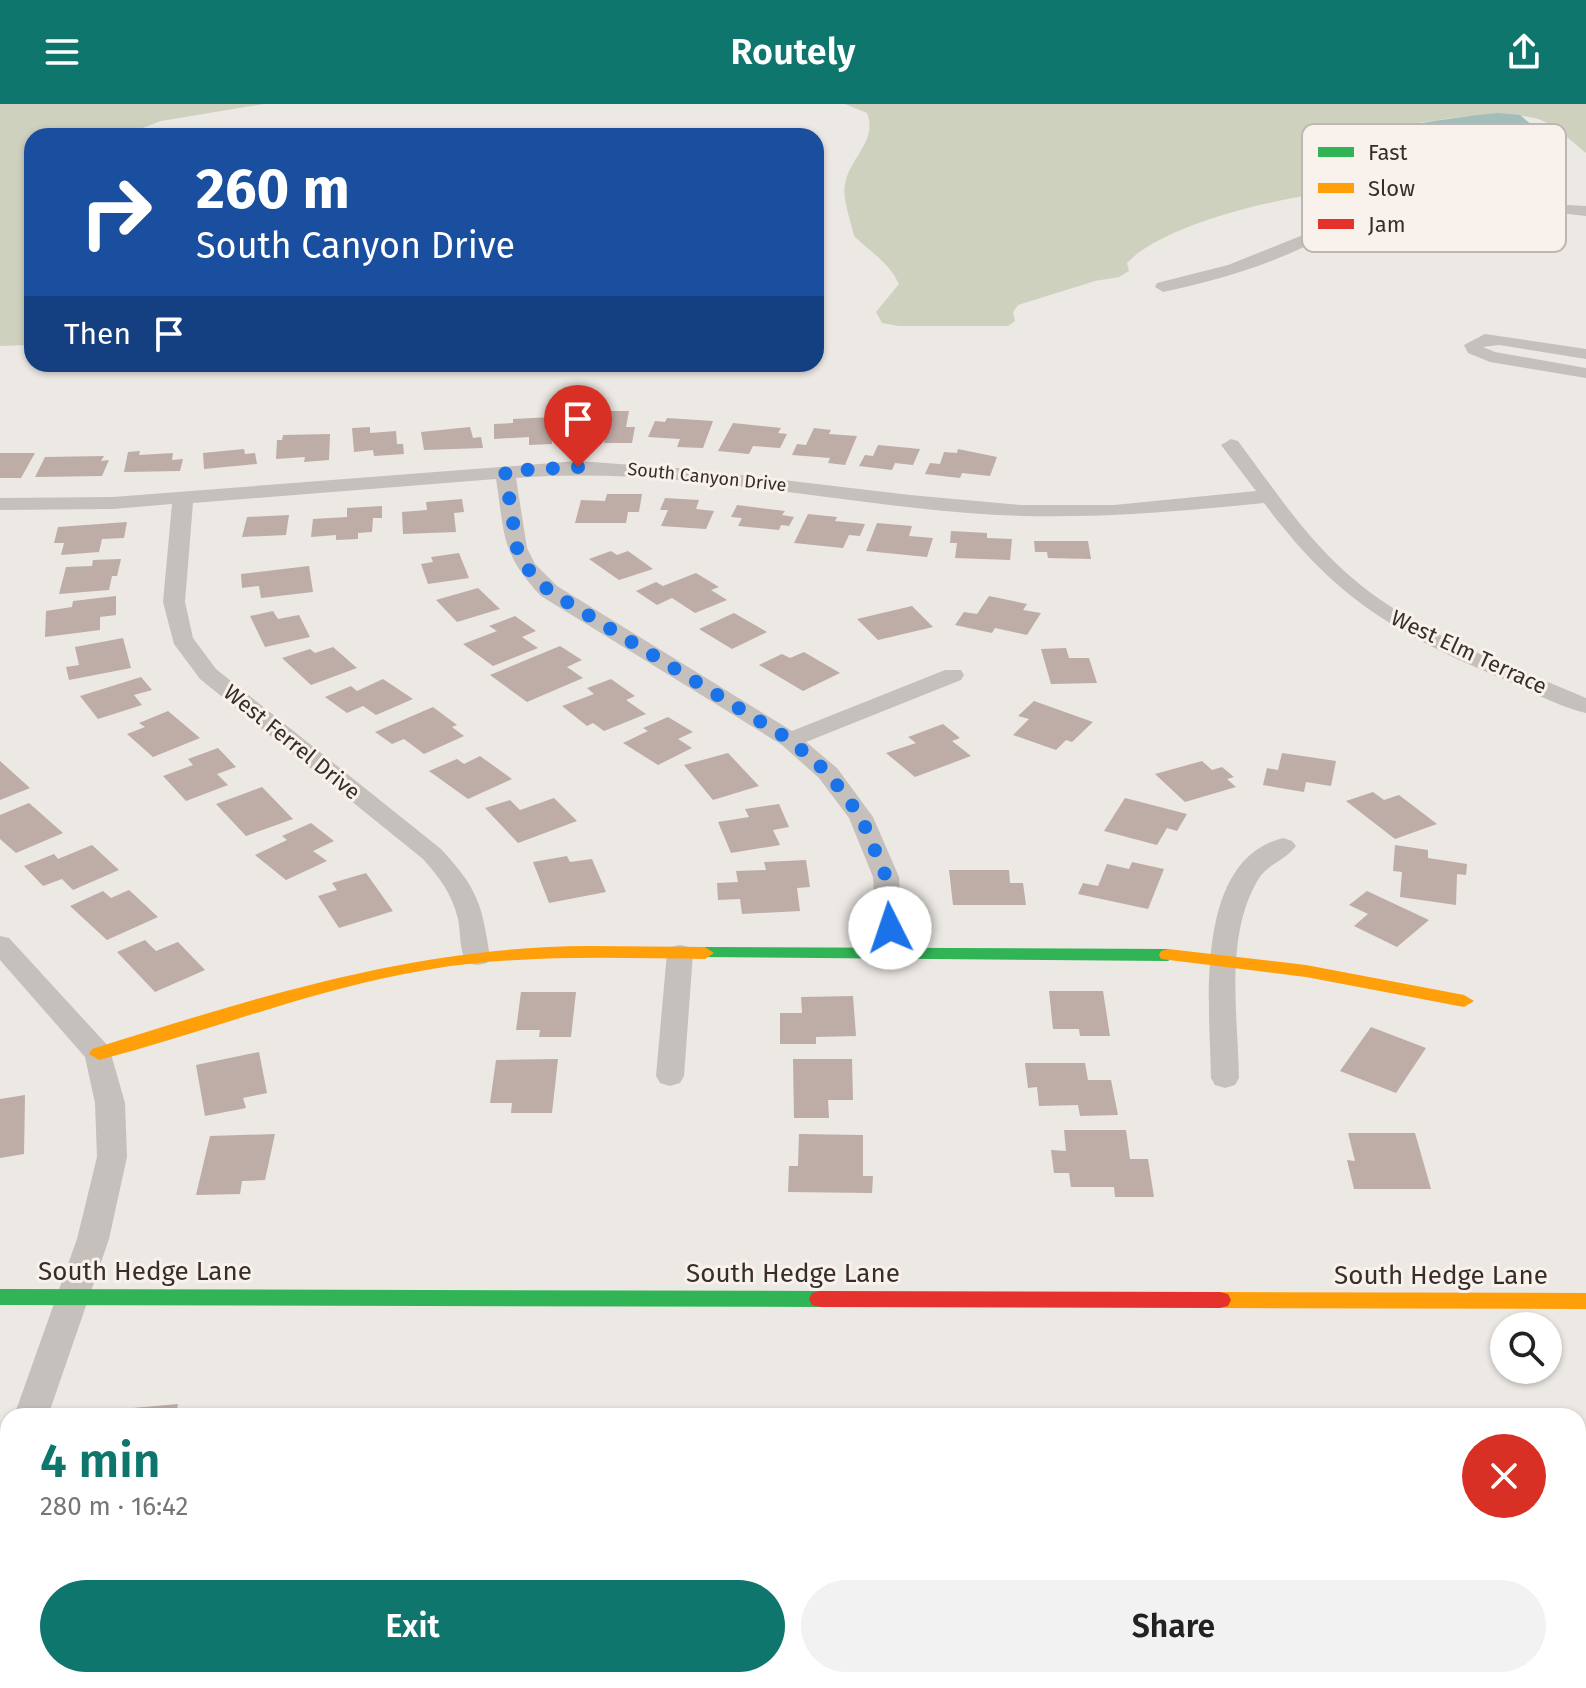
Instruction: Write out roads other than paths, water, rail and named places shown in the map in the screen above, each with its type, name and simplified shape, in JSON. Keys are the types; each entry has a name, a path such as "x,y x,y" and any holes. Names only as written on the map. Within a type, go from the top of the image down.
{"street":[{"path":"1566,210 1586,211"},
{"path":"1163,287 1229,271 1302,241"},
{"path":"1586,354 1499,340 1485,339 1473,345 1474,349 1490,357 1586,373"},
{"name":"West Elm Terrace","path":"1231,445 1334,574 1375,606 1412,628 1585,705"},
{"name":"South Canyon Drive","path":"0,504 113,503 578,467 643,469 1024,511 1132,509 1270,496"},
{"path":"505,471 517,548 526,567 549,591 790,740 828,773 861,817 886,877 891,954"},
{"name":"West Ferrel Drive","path":"183,498 174,602 182,639 208,674 432,854 458,883 471,918 477,957"},
{"path":"790,740 953,675"},
{"path":"1225,1078 1225,958 1230,908 1251,870 1283,846"},
{"path":"0,944 99,1054 110,1103 112,1157 93,1239 34,1408"},
{"path":"99,1054 274,999 376,974 477,957 563,953 1146,954 1225,958 1351,976 1464,1001"},
{"path":"670,1076 680,953"},
{"name":"South Hedge Lane","path":"0,1297 1586,1301"}],"water":[{"path":"1498,113 1520,115 1531,124 1419,124"}]}
